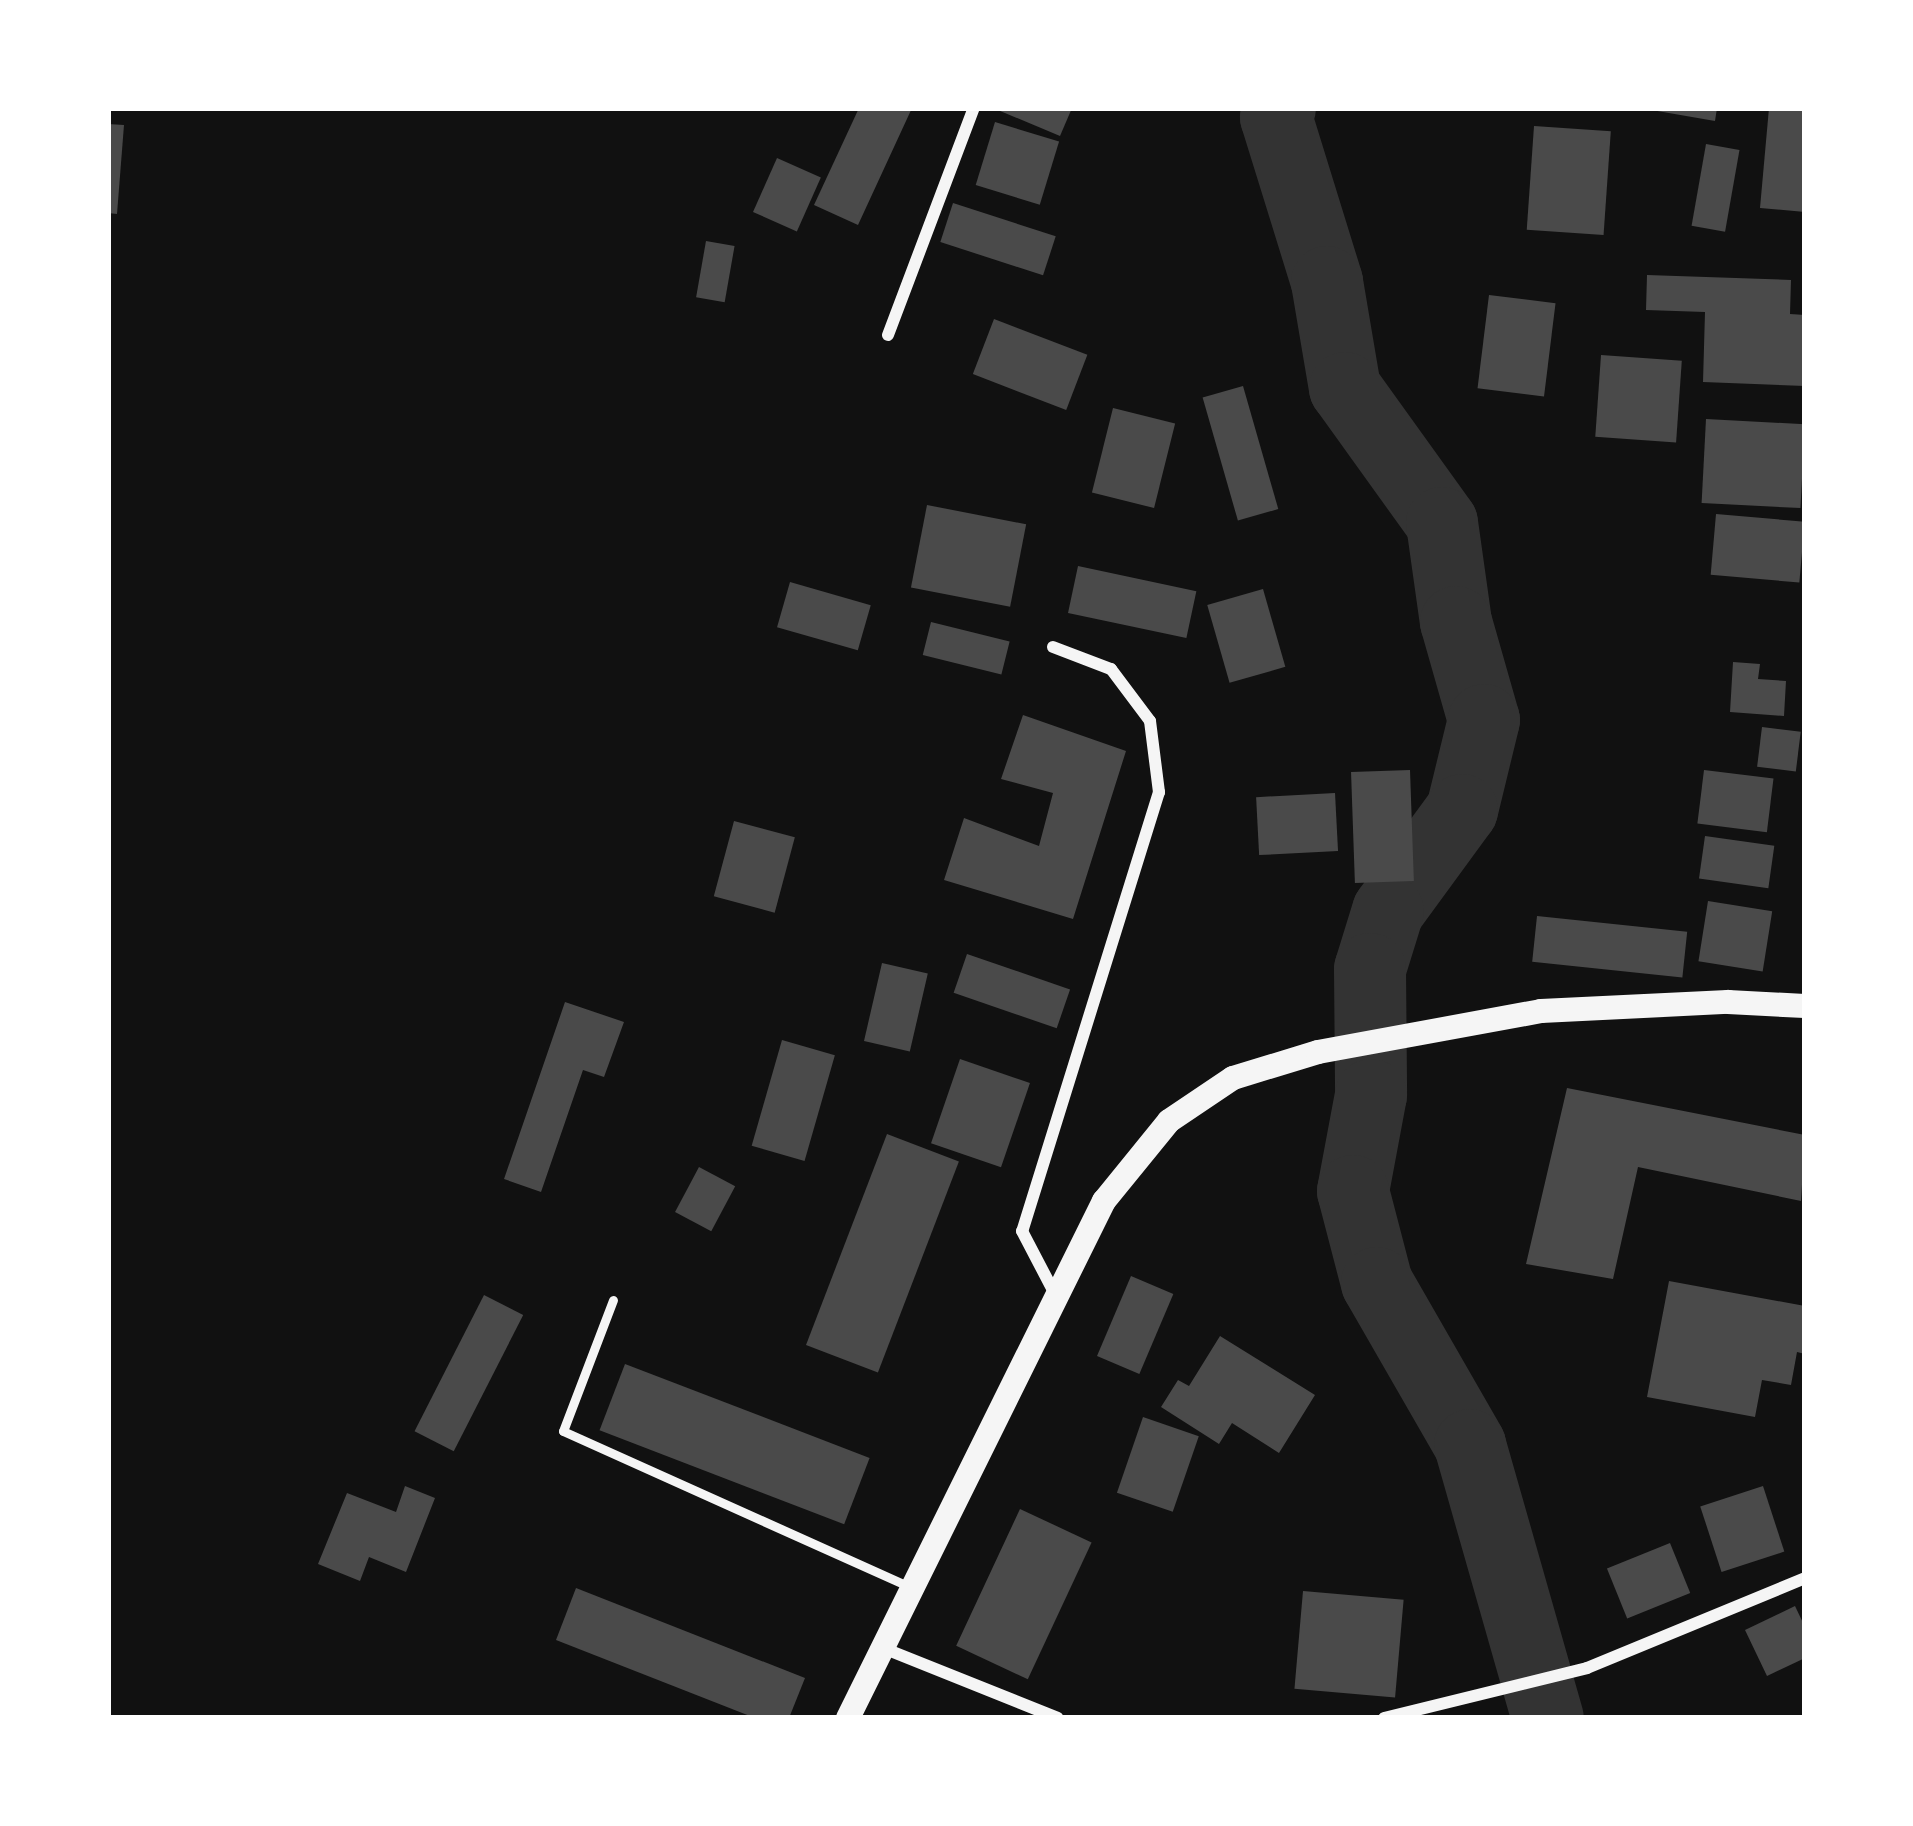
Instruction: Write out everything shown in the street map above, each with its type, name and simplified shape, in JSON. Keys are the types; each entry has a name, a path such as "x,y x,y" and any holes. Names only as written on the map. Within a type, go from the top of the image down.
{"main road":[{"path":"848,1718 1104,1201 1169,1121 1233,1078 1318,1052 1540,1011 1728,1002 1805,1006"}],"street":[{"path":"888,335 974,108"},
{"path":"1053,647 1111,669 1150,721 1159,792 1022,1231 1057,1297"},
{"path":"1384,1718 1587,1668 1805,1579"},
{"path":"883,1648 1058,1718"}],"lane":[{"path":"613,1300 563,1431 912,1588"}],"building":[{"path":"859,108 912,108 858,225 814,205"},
{"path":"993,108 1072,108 1060,136"},
{"path":"1640,108 1717,108 1715,121"},
{"path":"1769,108 1805,108 1805,212 1760,208"},
{"path":"995,122 1059,142 1040,205 976,185"},
{"path":"108,124 124,125 117,214 108,213"},
{"path":"1534,126 1611,131 1604,235 1527,230"},
{"path":"1706,144 1739,150 1725,232 1692,226"},
{"path":"777,158 821,178 797,231 753,212"},
{"path":"953,203 1056,236 1043,275 940,242"},
{"path":"706,241 735,246 725,302 696,297"},
{"path":"1647,275 1791,280 1790,314 1805,315 1805,386 1703,382 1705,312 1646,310"},
{"path":"1489,295 1556,303 1544,396 1478,388"},
{"path":"994,319 1087,355 1066,410 973,374"},
{"path":"1601,355 1682,361 1676,442 1595,437"},
{"path":"1243,386 1278,509 1238,521 1203,398"},
{"path":"1113,408 1175,423 1154,508 1092,492"},
{"path":"1706,419 1805,424 1800,508 1702,503"},
{"path":"927,505 1026,524 1010,607 911,587"},
{"path":"1716,514 1805,522 1799,583 1711,575"},
{"path":"1078,566 1196,591 1186,638 1068,613"},
{"path":"790,582 871,605 858,650 777,627"},
{"path":"1263,589 1285,667 1230,683 1207,605"},
{"path":"931,622 1010,642 1001,675 923,655"},
{"path":"1733,662 1760,664 1758,679 1786,681 1784,716 1730,712"},
{"path":"1023,715 1126,751 1073,919 944,880 964,818 1039,846 1053,793 1001,779"},
{"path":"1762,727 1801,732 1796,771 1757,767"},
{"path":"1410,770 1414,881 1355,883 1351,772"},
{"path":"1704,770 1773,779 1767,832 1697,824"},
{"path":"1335,793 1338,851 1259,855 1256,797"},
{"path":"734,821 795,837 775,913 714,896"},
{"path":"1705,836 1774,846 1768,888 1699,879"},
{"path":"1708,901 1772,911 1763,971 1698,961"},
{"path":"1537,916 1687,932 1682,978 1532,962"},
{"path":"967,954 1070,989 1057,1028 954,993"},
{"path":"882,963 928,974 910,1052 864,1041"},
{"path":"565,1002 624,1022 604,1077 583,1070 541,1192 504,1179"},
{"path":"782,1040 835,1055 805,1161 752,1146"},
{"path":"960,1059 1030,1083 1001,1167 931,1143"},
{"path":"1567,1088 1805,1135 1801,1201 1638,1167 1613,1279 1526,1264"},
{"path":"887,1134 959,1162 878,1373 806,1345"},
{"path":"699,1167 735,1186 711,1231 675,1212"},
{"path":"1131,1276 1173,1294 1139,1374 1097,1356"},
{"path":"1669,1281 1805,1306 1805,1354 1797,1352 1791,1385 1762,1380 1755,1417 1647,1397"},
{"path":"484,1295 523,1315 454,1451 415,1431"},
{"path":"1220,1336 1315,1395 1279,1453 1232,1423 1219,1444 1161,1407 1178,1380 1189,1386"},
{"path":"625,1364 870,1458 844,1524 600,1430"},
{"path":"1143,1417 1199,1436 1173,1512 1117,1493"},
{"path":"405,1486 435,1498 406,1572 369,1557 360,1581 318,1564 347,1493 396,1512"},
{"path":"1763,1486 1784,1552 1722,1572 1700,1506"},
{"path":"1020,1509 1092,1542 1028,1679 956,1646"},
{"path":"1670,1543 1690,1593 1627,1619 1607,1568"},
{"path":"576,1588 805,1678 789,1718 755,1718 556,1640"},
{"path":"1303,1591 1404,1600 1395,1697 1294,1689"},
{"path":"1795,1606 1805,1627 1805,1658 1767,1676 1745,1630"}],"waterway":[{"path":"1280,108 1276,117 1327,282 1345,388 1442,523 1456,622 1484,720 1462,810 1388,911 1370,969 1371,1095 1353,1191 1377,1283 1470,1445 1548,1718"}]}
